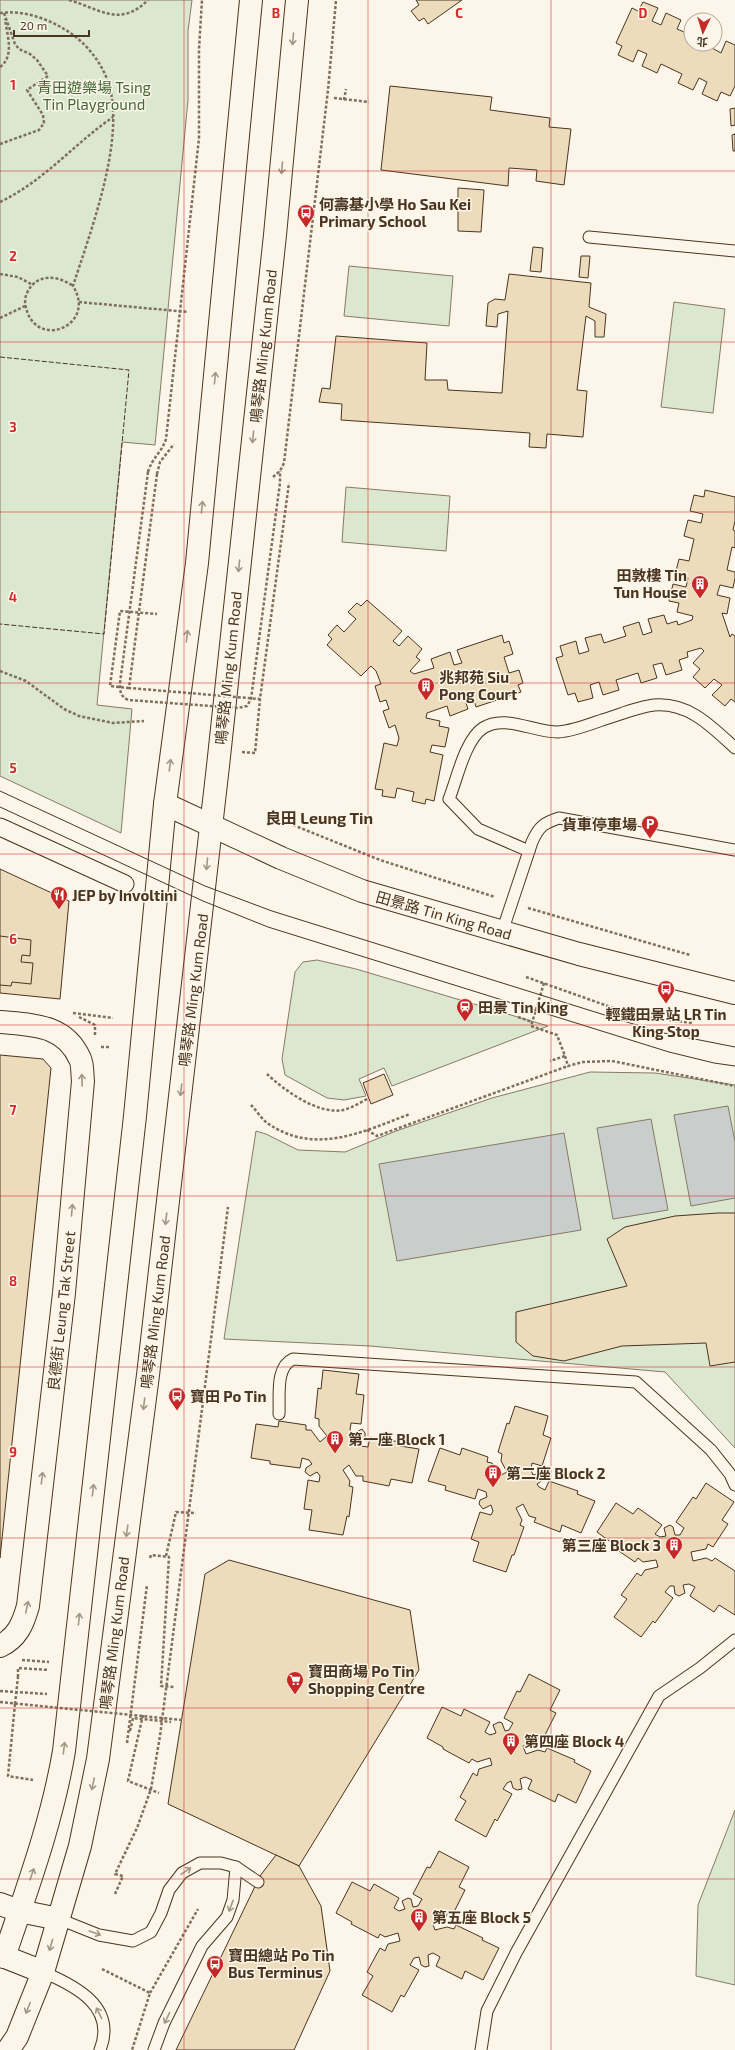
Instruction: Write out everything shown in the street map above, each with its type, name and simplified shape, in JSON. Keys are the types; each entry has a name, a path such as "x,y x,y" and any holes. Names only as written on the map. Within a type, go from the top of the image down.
{"main road":[{"path":"43,1972 1,1960 10,1907 44,1839 58,1784 64,1751 134,1123 165,804 197,563 251,0"},
{"name":"鳴琴路 Ming Kum Road","path":"8,2050 17,2037 43,1972 80,1846 98,1760 148,1375 211,825 275,235 297,0"},
{"name":"田景路 Tin King Road","path":"165,804 281,858 362,891 594,958 735,993"},
{"name":"良德街 Leung Tak Street","path":"0,1022 52,1029 69,1042 80,1060 83,1081 64,1293 28,1606 22,1625 10,1641 0,1646"},
{"path":"10,1907 59,1918"}],"street":[{"path":"0,827 125,884"}],"lane":[{"path":"589,237 735,251"},
{"path":"529,851 478,829 450,799 469,744 483,729 492,724 502,722 545,730 561,731 641,708 655,705 669,706 683,709 706,721 735,748"},
{"path":"502,932 537,831 546,822 560,818 735,850"},
{"path":"279,1414 282,1369 286,1362 293,1359 636,1382 711,1450 730,1474 735,1485"},
{"path":"481,2050 487,2011 516,1953 659,1696 700,1668 735,1640"},
{"path":"59,1918 99,1935 133,1941 151,1932 161,1913 169,1890 182,1873 200,1863 221,1863 236,1867 258,1882"},
{"path":"154,2050 164,2023 202,1946 227,1917 233,1900 236,1867"},
{"path":"43,1972 78,1989 94,2004 102,2020 104,2039 100,2050"}],"path":[{"path":"69,0 115,15 127,14 138,9 148,0"},
{"path":"202,0 199,49 199,138 166,439 163,447 152,459 148,472 120,683 120,692 123,697 128,700 238,708 247,706 251,699 280,483 280,471"},
{"path":"269,482 280,471 284,463 328,90 336,0"},
{"path":"0,67 5,63 9,53 4,13"},
{"path":"0,144 39,130 42,127 44,123 43,115 27,90 48,76 38,60 19,49 15,44 4,13"},
{"path":"0,14 28,14 51,21 72,34 90,50 103,70 111,92 114,116 102,193 92,230 73,286"},
{"path":"344,100 346,89"},
{"path":"334,98 369,102"},
{"path":"0,202 35,182 93,130 114,116"},
{"path":"0,274 18,277 33,285"},
{"path":"53,276 64,279 73,286 79,302 78,314 71,324 60,330 48,331 37,326 29,317 25,306 26,294 33,285 42,279 53,276"},
{"path":"79,302 188,312"},
{"path":"0,318 25,306"},
{"path":"129,688 157,474 160,462 174,444"},
{"path":"237,751 255,754 260,698 289,483"},
{"path":"157,614 120,610 110,686 260,698"},
{"path":"0,672 26,681 64,709 79,716 112,723 144,721"},
{"path":"242,699 243,691"},
{"path":"241,706 241,714"},
{"path":"526,978 544,983 599,1005 636,1016 693,1023"},
{"path":"544,983 531,1026 558,1035 568,1066"},
{"path":"70,1013 113,1018"},
{"path":"518,1017 532,1022"},
{"path":"550,1061 565,1056"},
{"path":"367,1130 377,1136 568,1066 599,1060 612,1061 735,1086"},
{"path":"267,1074 284,1090 320,1108 343,1110 369,1098"},
{"path":"251,1105 267,1122 286,1132 308,1139 323,1141 338,1139 410,1114"},
{"path":"114,1894 123,1876 115,1874 136,1828 151,1789 167,1686 228,1207"},
{"path":"175,1687 161,1686 169,1557 166,1556 176,1512 196,1513"},
{"path":"150,1563 151,1555 166,1556"},
{"path":"148,1578 127,1743 133,1718 171,1722"},
{"path":"35,1780 8,1776 18,1668 50,1670"},
{"path":"0,1691 48,1694"},
{"path":"0,1702 182,1720"},
{"path":"143,1715 128,1781 159,1793"},
{"path":"132,2050 150,1993 198,1909"},
{"path":"102,1969 150,1993"}],"green space":[{"name":"青田遊樂場 Tsing Tin Playground","path":"0,0 192,0 188,31 188,100 155,445 122,442 97,705 132,709 121,833 0,776"},
{"path":"349,266 453,276 449,326 344,316"},
{"path":"674,302 725,309 713,413 661,407"},
{"path":"346,487 450,496 446,551 342,542"},
{"path":"317,960 356,969 548,1026 392,1086 384,1068 359,1079 366,1096 344,1100 327,1098 285,1075 282,1059 295,972 303,962"},
{"path":"590,1072 655,1073 735,1085 735,1448 665,1372 370,1346 224,1339 256,1131 266,1134 298,1150 345,1152 396,1131 492,1098"},
{"path":"735,1810 735,1985 696,1976 698,1905"}],"shaded area":[{"path":"728,1106 735,1142 735,1198 691,1206 674,1115"},
{"path":"651,1119 668,1210 613,1219 597,1128"},
{"path":"564,1133 581,1230 397,1261 379,1164"}],"building":[{"path":"416,0 462,0 428,24 424,18 419,21 411,11 419,5"},
{"path":"643,2 658,8 652,21 661,25 666,13 681,20 677,29 683,32 683,52 721,53 723,52 726,41 735,45 735,86 730,96 721,92 717,101 702,94 707,82 699,78 693,90 678,83 682,74 661,64 657,73 642,66 647,54 638,50 633,62 618,55 622,46 616,43 632,8 638,11"},
{"path":"390,86 492,97 490,110 550,118 549,127 571,129 564,185 536,181 537,170 509,168 508,186 381,170"},
{"path":"735,108 735,125 731,126 730,109"},
{"path":"735,134 735,151 733,151 732,135"},
{"path":"458,188 484,190 481,232 458,231"},
{"path":"533,247 543,248 541,272 530,271"},
{"path":"581,256 590,256 588,278 579,277"},
{"path":"509,274 591,283 589,307 606,314 604,337 595,337 595,321 586,316 577,390 587,391 583,437 547,434 546,448 529,447 530,433 341,420 342,404 319,402 322,388 330,389 336,336 427,343 425,380 447,380 448,390 502,393 508,311 498,314 497,327 486,326 488,303 495,299 505,300"},
{"name":"田敦樓 Tin Tun House","path":"705,490 735,497 735,521 733,530 735,531 735,548 732,547 727,570 735,572 735,578 733,588 720,585 717,595 730,598 727,614 722,613 730,637 732,634 735,636 735,702 731,699 725,706 712,695 722,685 714,679 705,688 693,677 700,669 693,663 704,651 701,648 687,652 688,657 679,660 682,670 666,675 662,663 653,665 657,678 641,683 638,673 616,680 619,690 603,695 599,682 590,685 593,698 578,702 575,693 568,695 556,658 563,656 560,646 576,641 579,654 589,651 585,638 601,634 604,643 626,636 623,627 639,622 643,635 652,632 648,619 664,615 667,624 677,621 678,625 692,620 693,616 677,612 679,603 669,601 673,584 686,587 688,578 675,575 679,559 689,561 694,539 684,536 688,520 701,523 703,514 690,511 694,495 704,497"},
{"name":"兆邦苑 Siu Pong Court","path":"367,600 402,631 393,641 399,646 408,636 422,649 416,657 420,660 410,671 414,674 434,668 431,659 450,652 454,665 462,663 457,650 502,635 504,643 509,641 513,654 504,657 509,673 519,670 523,683 518,685 521,692 476,707 472,694 464,697 468,709 450,716 447,706 427,713 426,718 440,721 439,726 449,728 445,747 432,745 430,752 443,755 434,801 426,799 425,804 412,801 414,792 397,788 395,798 382,796 383,790 375,789 384,743 397,746 399,738 395,725 389,728 383,711 389,709 386,700 380,702 375,686 381,684 376,671 371,666 361,676 327,645 332,639 328,635 337,625 344,632 356,619 348,612 357,603 361,606"},
{"path":"0,869 69,901 60,999 0,993"},
{"path":"0,936 31,940 30,956 22,955 21,962 33,963 31,984 12,982 11,986 0,985"},
{"path":"0,1055 43,1059 51,1068 0,1558"},
{"path":"384,1074 393,1095 371,1104 363,1083"},
{"path":"735,1213 735,1362 710,1366 706,1343 622,1346 564,1361 533,1356 516,1342 516,1312 627,1286 607,1239 625,1227 675,1216"},
{"name":"第一座 Block 1","path":"323,1370 359,1374 356,1394 364,1395 361,1424 351,1423 350,1430 353,1434 362,1429 365,1433 365,1437 358,1442 361,1446 368,1447 370,1437 400,1442 400,1446 419,1449 412,1483 391,1479 389,1486 363,1481 363,1476 356,1476 349,1465 343,1470 350,1481 349,1486 353,1487 349,1517 347,1516 343,1535 309,1530 312,1510 304,1509 308,1480 319,1482 320,1476 317,1472 310,1476 305,1472 306,1468 312,1464 309,1460 302,1458 300,1468 270,1464 270,1461 251,1458 256,1424 278,1427 279,1421 306,1425 306,1430 311,1430 320,1442 327,1436 319,1426 319,1419 315,1418 318,1388 321,1389"},
{"name":"第二座 Block 2","path":"515,1406 548,1416 543,1435 551,1438 542,1466 532,1463 531,1470 533,1475 543,1472 545,1476 543,1480 537,1484 539,1487 545,1490 549,1481 578,1491 577,1494 595,1501 581,1533 562,1525 560,1532 534,1522 536,1518 529,1516 523,1504 516,1508 522,1520 520,1525 524,1527 506,1572 473,1561 479,1542 471,1539 480,1512 491,1515 493,1511 491,1505 483,1509 479,1504 480,1500 487,1497 486,1492 478,1489 475,1499 445,1490 446,1486 428,1481 440,1448 460,1455 462,1448 488,1457 487,1462 492,1463 499,1476 507,1472 501,1461 502,1454 498,1452 507,1423 509,1424"},
{"name":"第三座 Block 3","path":"706,1483 734,1502 722,1520 728,1524 713,1547 708,1544 706,1549 691,1552 693,1561 706,1558 712,1561 715,1558 735,1571 735,1615 719,1605 714,1612 690,1596 695,1587 689,1584 683,1585 685,1593 679,1596 675,1594 674,1586 670,1586 665,1592 673,1598 655,1623 653,1621 641,1637 614,1617 627,1599 621,1595 637,1573 641,1576 645,1570 658,1567 656,1560 643,1562 638,1558 635,1562 610,1545 612,1543 597,1532 616,1503 633,1514 638,1508 662,1525 655,1534 660,1537 666,1536 664,1528 670,1525 673,1527 675,1535 680,1535 684,1528 676,1522 693,1497 696,1499"},
{"name":"寶田商場 Po Tin Shopping Centre","path":"229,1560 410,1610 419,1670 299,1866 168,1804 205,1574"},
{"name":"第四座 Block 4","path":"529,1674 560,1690 550,1710 556,1713 544,1737 539,1735 537,1741 523,1746 526,1754 538,1750 545,1752 547,1748 575,1760 574,1762 591,1771 576,1803 558,1794 555,1802 528,1789 532,1780 525,1777 520,1779 522,1789 517,1790 513,1788 511,1781 507,1783 503,1789 512,1794 497,1821 495,1819 486,1837 455,1820 466,1801 460,1797 473,1773 477,1776 479,1769 492,1765 490,1758 477,1762 472,1759 469,1763 443,1749 443,1747 427,1738 442,1707 461,1716 464,1709 490,1722 485,1732 490,1735 496,1733 493,1725 499,1722 502,1723 505,1731 509,1730 513,1723 504,1718 517,1691 520,1692"},
{"name":"第五座 Block 5","path":"439,1851 469,1867 459,1887 465,1890 453,1914 448,1912 446,1917 432,1922 435,1930 447,1927 454,1929 456,1925 483,1938 482,1940 499,1948 483,1980 465,1971 462,1979 436,1966 440,1957 433,1953 428,1955 429,1966 425,1967 421,1965 419,1957 414,1958 410,1965 419,1970 404,1997 401,1995 392,2012 362,1995 373,1976 367,1972 380,1948 385,1951 388,1944 400,1941 398,1933 385,1937 380,1934 378,1938 351,1924 352,1922 336,1913 352,1882 370,1891 374,1884 399,1898 394,1908 399,1911 405,1909 402,1901 408,1898 411,1899 413,1907 418,1906 422,1899 413,1894 427,1867 430,1868"},
{"path":"276,1855 299,1866 321,1906 330,1971 294,2050 176,2050 260,1876"}],"tram line":[{"path":"0,791 205,886 272,911 659,1032 735,1047"},
{"path":"0,807 203,901 268,927 669,1052 714,1063 735,1066"}],"fence":[{"path":"0,357 129,370 104,634 0,624"}],"place":[{"name":"何壽基小學 Ho Sau Kei Primary School","path":"306,228"},
{"name":"田敦樓 Tin Tun House","path":"700,599"},
{"name":"兆邦苑 Siu Pong Court","path":"426,701"},
{"name":"貨車停車場","path":"650,839"},
{"name":"JEP by Involtini","path":"59,910"},
{"name":"輕鐵田景站 LR Tin King Stop","path":"666,1004"},
{"name":"田景 Tin King","path":"465,1022"},
{"name":"寶田 Po Tin","path":"177,1411"},
{"name":"第一座 Block 1","path":"335,1454"},
{"name":"第二座 Block 2","path":"493,1488"},
{"name":"第三座 Block 3","path":"674,1560"},
{"name":"寶田商場 Po Tin Shopping Centre","path":"295,1695"},
{"name":"第四座 Block 4","path":"511,1756"},
{"name":"第五座 Block 5","path":"419,1932"},
{"name":"寶田總站 Po Tin Bus Terminus","path":"215,1979"}],"district":[{"name":"良田 Leung Tin","path":"319,817"}]}
